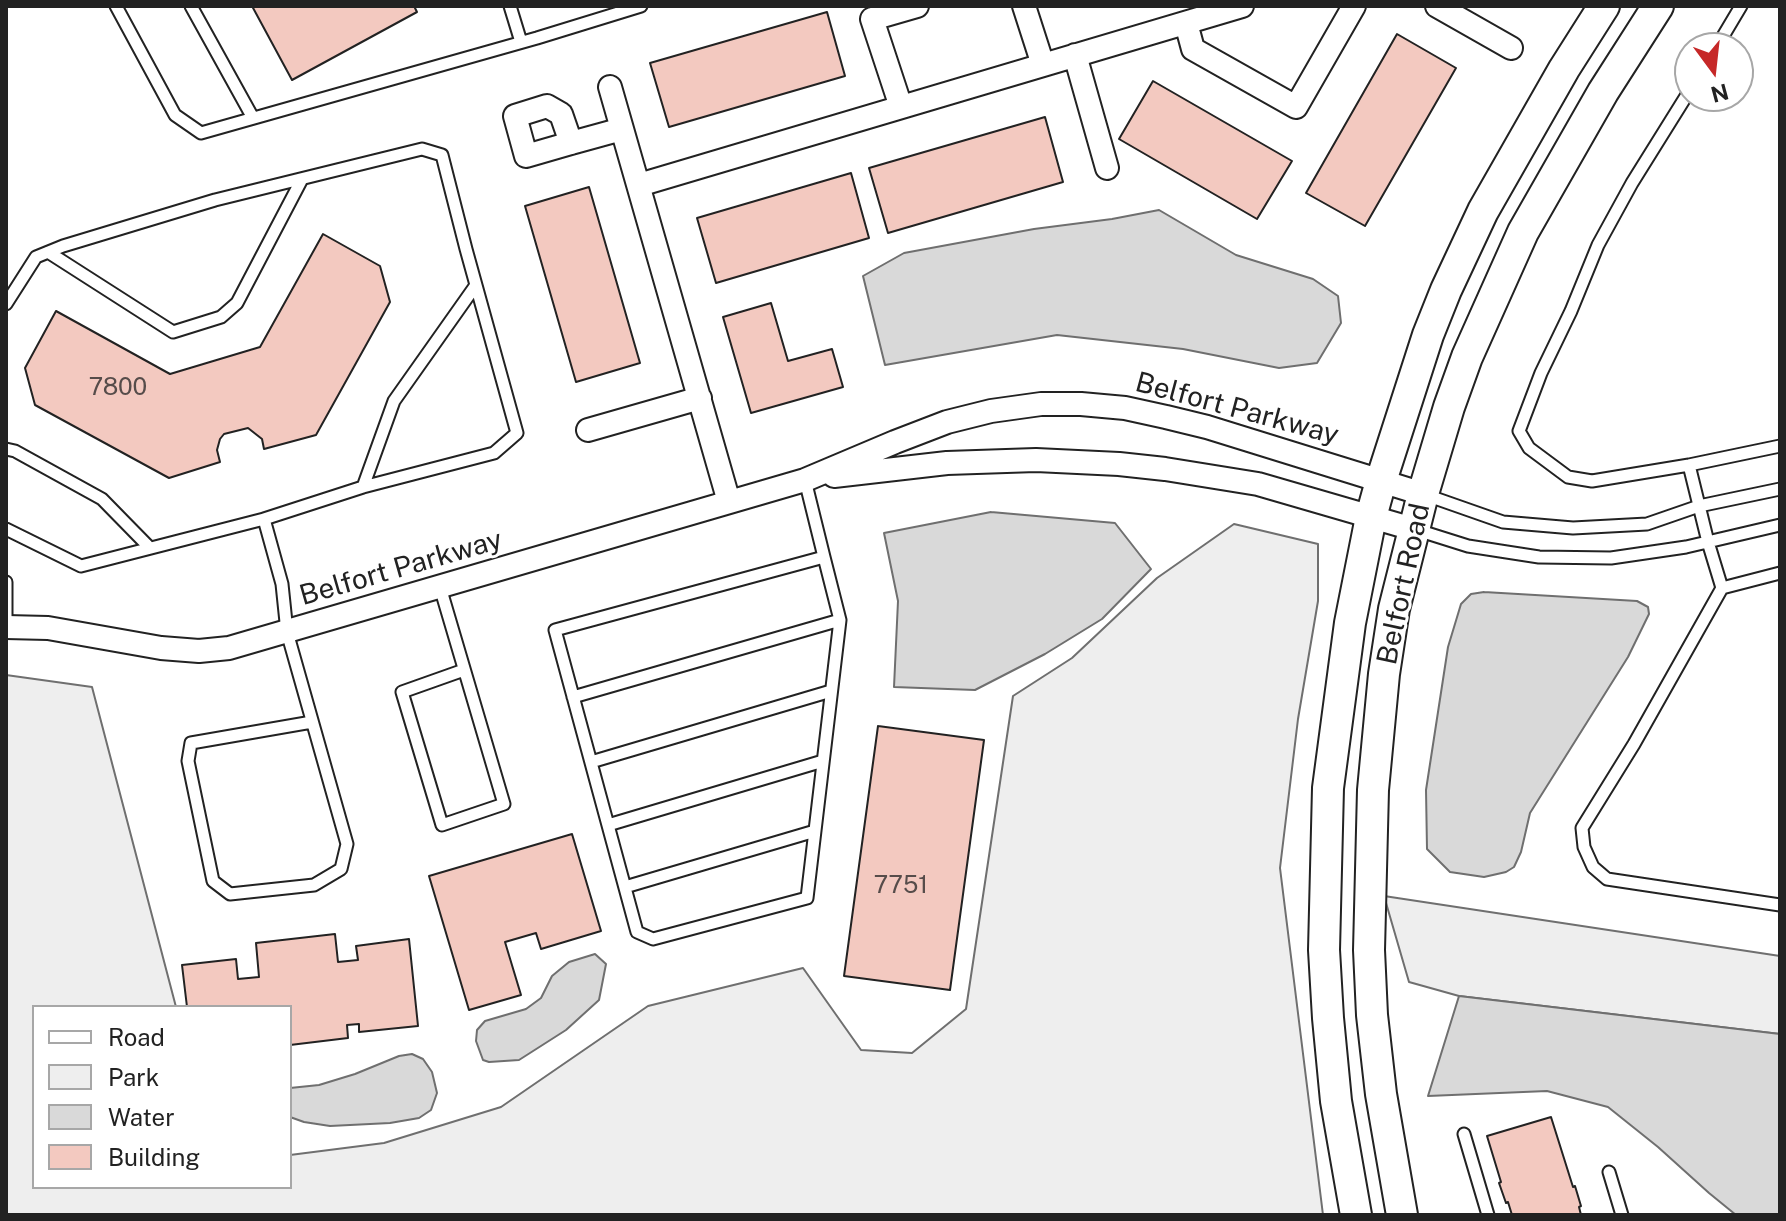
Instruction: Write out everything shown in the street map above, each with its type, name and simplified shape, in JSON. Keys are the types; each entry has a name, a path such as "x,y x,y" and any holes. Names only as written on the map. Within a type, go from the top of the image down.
{"street":[{"path":"901,107 872,19 917,6"},
{"path":"1024,6 1043,65"},
{"path":"639,185 1242,6"},
{"path":"1186,23 1193,49 1296,107 1354,6"},
{"path":"1437,6 1511,48"},
{"name":"Belfort Road","path":"1356,1215 1336,1101 1324,950 1328,788 1350,623 1371,517 1428,335 1446,290 1483,211 1564,69 1604,6"},
{"name":"Belfort Road","path":"1402,1215 1381,1094 1372,1015 1369,950 1373,790 1384,674 1394,609 1423,494 1467,357 1523,232 1603,92 1658,6"},
{"path":"1075,55 1107,168"},
{"path":"610,87 729,502"},
{"path":"571,143 622,129"},
{"path":"588,430 700,398"},
{"name":"Belfort Parkway","path":"6,627 48,628 161,648 199,651 229,648 805,480 947,422 991,411 1041,404 1125,408 1207,427 1423,494"},
{"name":"Belfort Parkway","path":"805,480 947,463 1079,460 1165,469 1258,484 1413,529"}],"lane":[{"path":"116,6 175,115 201,133 641,6"},
{"path":"191,6 253,118"},
{"path":"510,6 521,42"},
{"path":"1726,32 1741,6"},
{"path":"1676,112 1598,245 1541,373 1519,431 1529,448 1568,477 1592,481 1780,446"},
{"path":"6,304 36,257 63,246 215,200 422,149 442,155 517,433 494,453 363,487 264,519 81,566 6,529"},
{"path":"48,252 173,332 221,317 237,303 302,179"},
{"path":"363,487 394,401 476,285"},
{"path":"6,449 102,499 149,547"},
{"path":"1689,465 1722,588"},
{"path":"805,480 840,620 807,898 653,939 637,932 555,630 824,557"},
{"path":"1423,494 1503,522 1573,528 1647,524 1699,506 1780,489"},
{"path":"264,519 282,584 287,632 347,844 341,869 314,885 230,894 213,881 188,761 191,743 312,722"},
{"path":"1413,529 1468,546 1539,557 1611,558 1686,547 1780,525"},
{"path":"1780,573 1722,588 1634,744 1582,828 1584,847 1593,867 1607,879 1780,905"},
{"path":"6,582 6,627"},
{"path":"440,587 504,804 442,825 402,692 464,670"},
{"path":"573,697 840,620"},
{"path":"591,762 831,691"},
{"path":"608,825 823,761"},
{"path":"625,887 815,831"},
{"path":"1464,1134 1488,1215"},
{"path":"1609,1172 1622,1215"}],"green space":[{"path":"1234,524 1318,544 1318,601 1298,719 1280,868 1323,1215 6,1215 6,675 92,687 175,1005 32,1005 32,1189 292,1189 292,1155 384,1143 501,1107 648,1006 803,968 861,1050 912,1053 966,1009 1013,696 1072,658 1157,578"},
{"path":"1384,896 1780,956 1780,1034 1459,996 1409,982"}],"water":[{"path":"1159,210 1236,255 1313,279 1338,296 1341,323 1317,363 1279,368 1183,349 1057,335 885,365 863,276 904,253"},
{"path":"991,512 1115,523 1151,569 1102,619 1045,654 975,690 894,687 898,601 884,533"},
{"path":"1484,592 1637,601 1648,607 1649,614 1628,657 1530,813 1521,852 1514,867 1484,877 1450,872 1427,849 1426,790 1448,647 1461,604 1471,594"},
{"path":"595,954 606,964 599,1000 566,1030 519,1060 483,1060 476,1041 477,1030 485,1021 526,1009 541,998 552,976 569,962"},
{"path":"1459,996 1780,1034 1780,1215 1736,1215 1608,1107 1547,1091 1428,1096"},
{"path":"412,1054 423,1059 432,1072 437,1093 431,1110 419,1118 330,1126 292,1118 292,1088 319,1085"}],"building":[{"path":"252,6 414,6 417,12 292,80"},
{"path":"827,12 845,76 669,127 650,63"},
{"path":"1397,34 1456,68 1365,226 1306,193"},
{"path":"1153,81 1292,161 1257,219 1119,139"},
{"path":"1045,117 1063,182 888,233 869,168"},
{"path":"851,173 869,238 716,283 697,218"},
{"path":"589,187 640,363 576,382 525,206"},
{"path":"323,234 380,266 390,302 316,435 264,449 262,439 248,428 224,434 217,450 220,462 169,478 35,405 25,368 56,311 170,374 260,347"},
{"path":"771,303 788,361 832,349 843,387 751,413 723,317"},
{"path":"878,726 984,740 950,990 844,976"},
{"path":"572,834 601,931 541,949 536,933 505,942 521,995 469,1010 429,876"},
{"path":"335,934 338,962 358,960 356,946 409,939 418,1026 359,1032 359,1024 347,1025 348,1038 292,1045 292,1005 187,1005 182,965 236,959 238,979 259,977 256,943"},
{"path":"1551,1117 1575,1186 1581,1215 1512,1215 1499,1183 1487,1136"}]}
